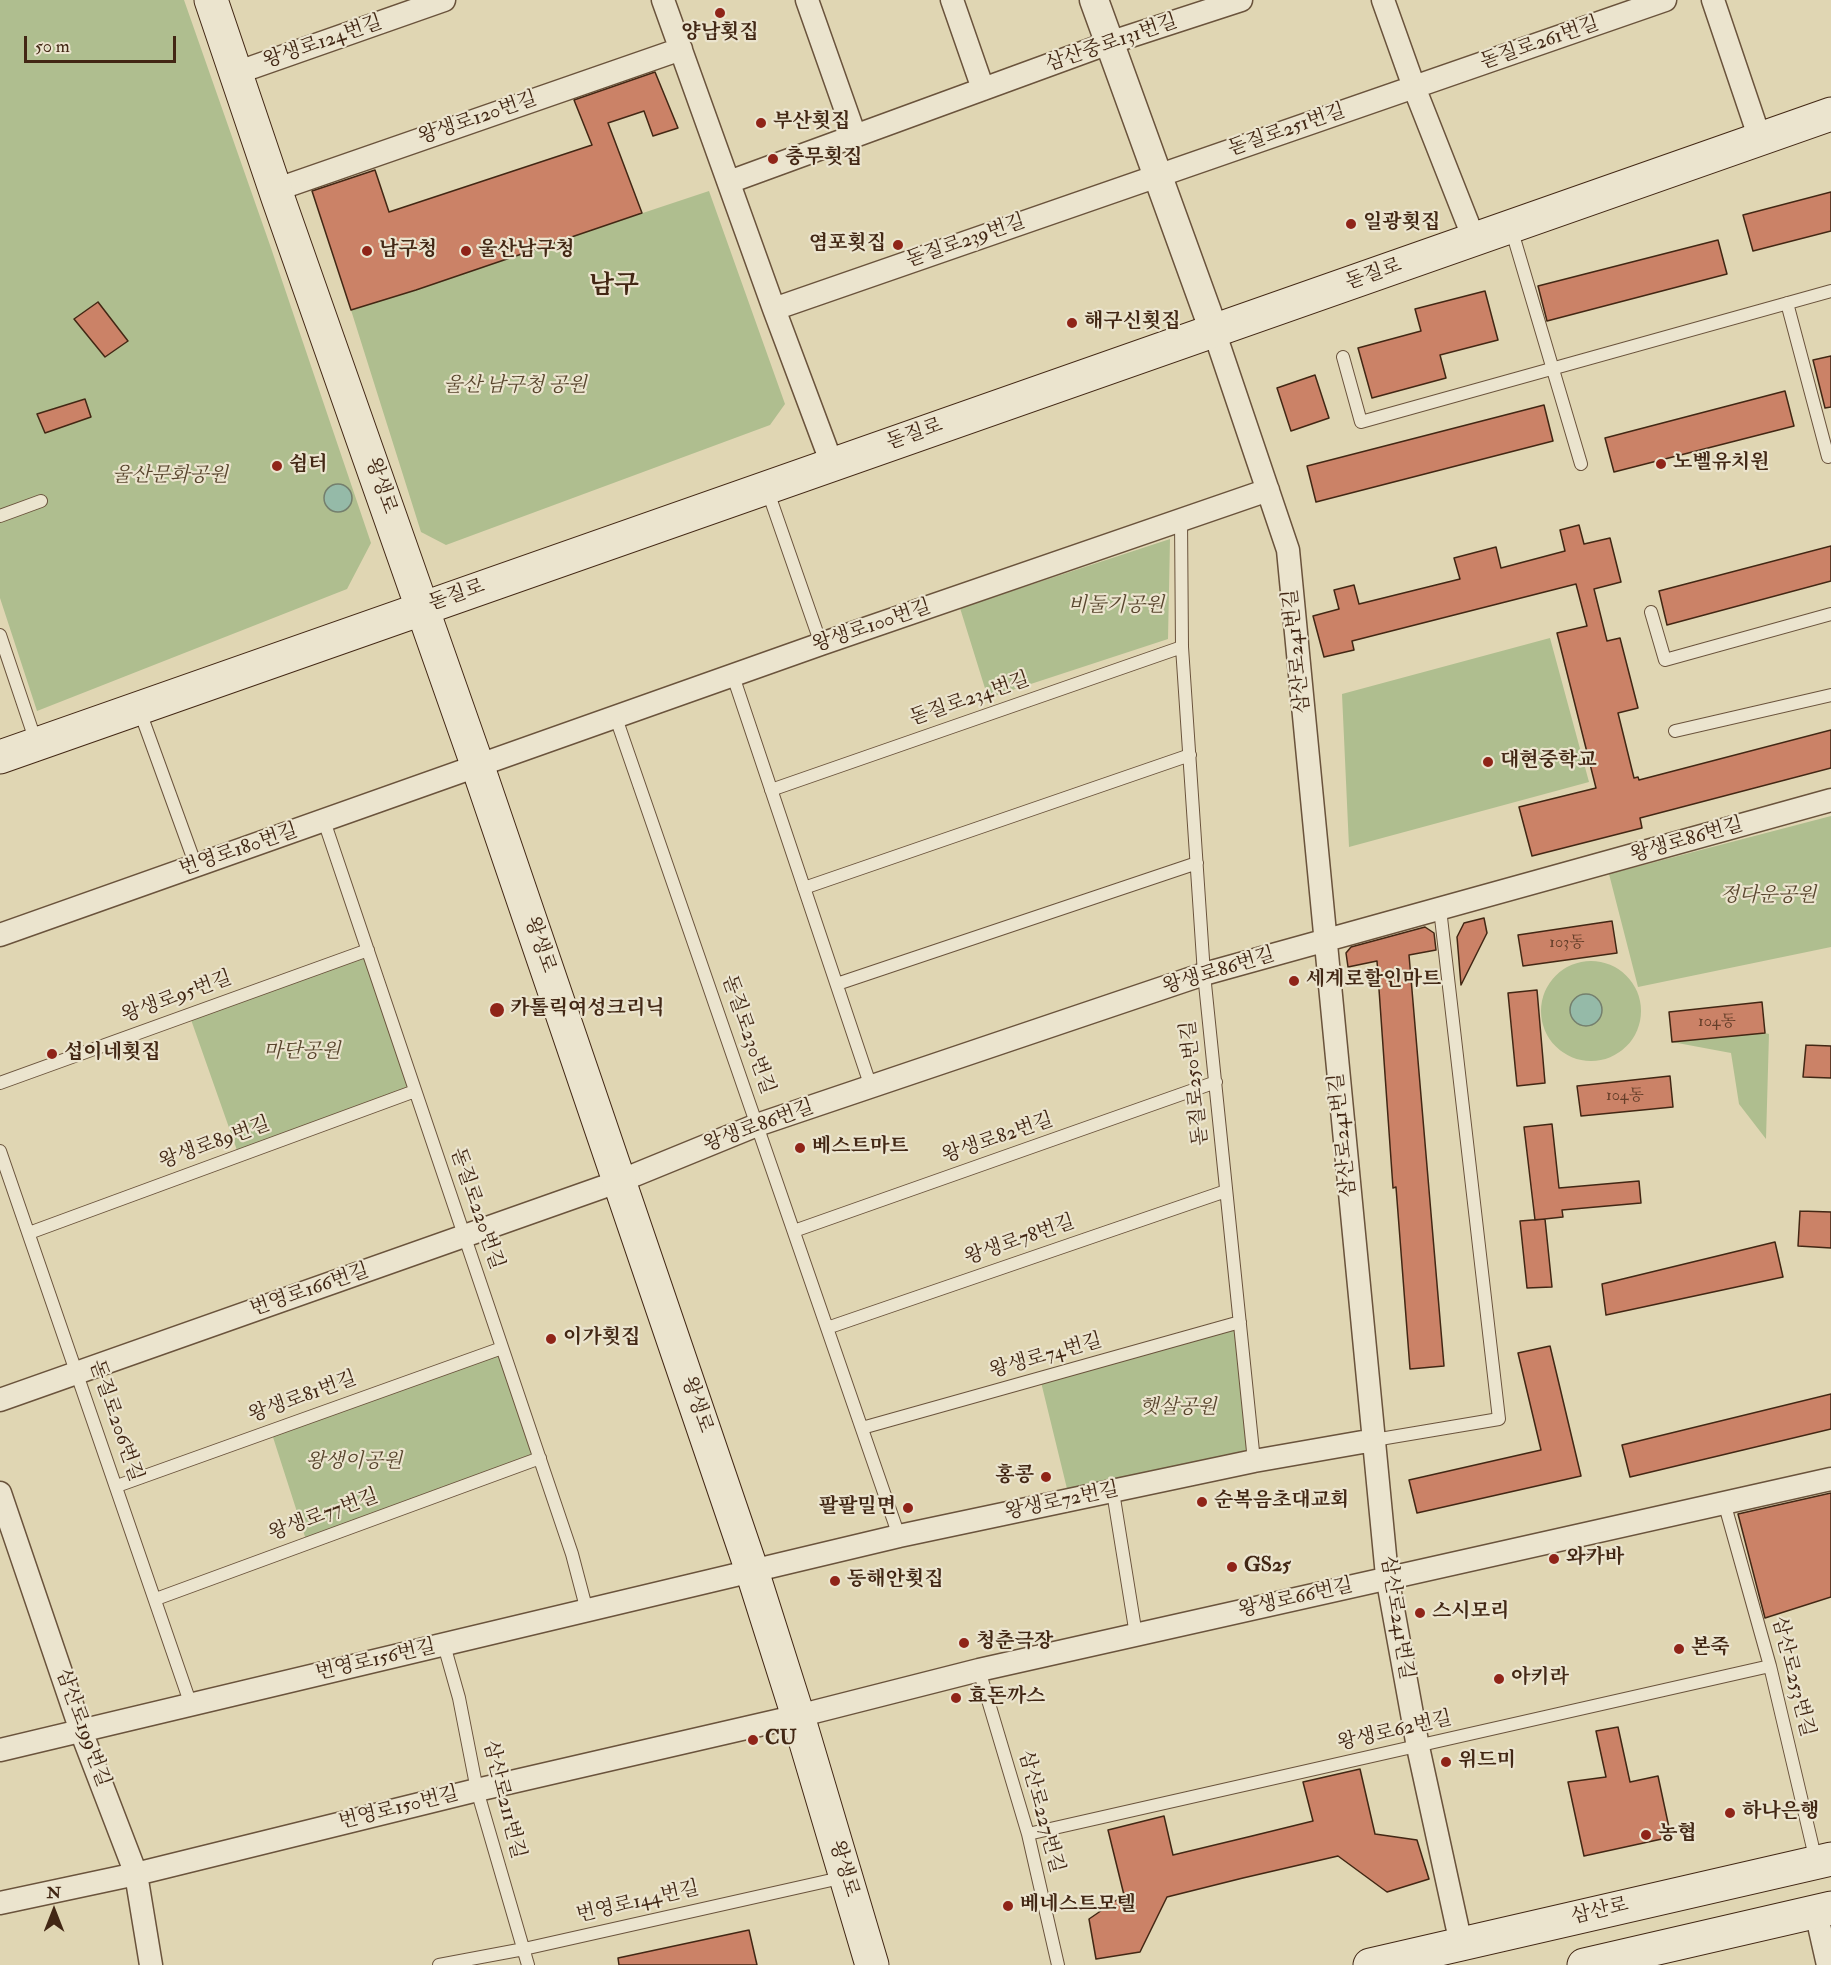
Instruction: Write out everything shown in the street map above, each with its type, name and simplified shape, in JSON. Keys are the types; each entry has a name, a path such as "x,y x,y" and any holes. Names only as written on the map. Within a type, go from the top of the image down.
{"main road":[{"name":"왕생로","path":"211,0 275,190 478,767 752,1571 872,1965"},
{"name":"돋질로","path":"0,757 1831,114"},
{"name":"삼산로","path":"1370,1965 1824,1861"},
{"path":"1584,1965 1824,1910"}],"street":[{"name":"왕생로124번길","path":"236,73 444,0"},
{"path":"663,0 832,464"},
{"path":"807,0 855,136"},
{"path":"952,0 983,89"},
{"path":"1094,0 1214,331"},
{"path":"1383,0 1414,87 1474,239"},
{"name":"돋질로261번길","path":"1414,87 1665,0"},
{"path":"1713,0 1760,139"},
{"name":"삼산중로131번길","path":"729,182 1109,43 1237,1"},
{"name":"왕생로120번길","path":"275,190 681,49"},
{"name":"돋질로251번길","path":"1159,176 1414,87"},
{"name":"돋질로239번길","path":"774,309 1159,176"},
{"name":"삼산로241번길","path":"1214,331 1288,550 1388,1578 1418,1747 1461,1944"},
{"name":"왕생로100번길","path":"478,767 820,644 1268,490"},
{"name":"번영로180번길","path":"0,935 478,767"},
{"name":"왕생로86번길","path":"620,1181 757,1125 1204,974 1831,800"},
{"name":"번영로166번길","path":"0,1400 620,1181"},
{"name":"왕생로72번길","path":"752,1571 899,1536 1254,1461 1374,1440"},
{"name":"왕생로66번길","path":"798,1716 979,1671 1831,1479"},
{"name":"삼산로199번길","path":"0,1493 81,1731 136,1874 151,1965"},
{"name":"번영로156번길","path":"0,1750 752,1571"},
{"name":"번영로150번길","path":"0,1903 136,1874 477,1790 798,1716"},
{"path":"1824,1910 1828,1965"}],"lane":[{"path":"1511,227 1581,464"},
{"path":"1343,357 1361,422 1831,291"},
{"path":"1787,303 1828,457"},
{"path":"766,487 820,644"},
{"path":"0,516 41,501"},
{"name":"돋질로250번길","path":"1180,520 1182,647 1204,974 1254,1461"},
{"path":"1651,612 1665,660 1831,614"},
{"path":"0,635 36,743"},
{"name":"돋질로234번길","path":"771,790 1182,647"},
{"path":"733,676 871,1087"},
{"path":"1675,731 1831,695"},
{"path":"139,708 196,866"},
{"name":"돋질로230번길","path":"616,718 899,1536"},
{"path":"804,888 1190,755"},
{"name":"돋질로220번길","path":"324,821 572,1554 587,1611"},
{"path":"837,984 1197,863"},
{"path":"1374,1440 1500,1419 1440,909"},
{"name":"왕생로95번길","path":"0,1083 368,950"},
{"name":"왕생로82번길","path":"794,1231 1216,1082"},
{"name":"왕생로89번길","path":"28,1233 415,1091"},
{"name":"돋질로206번길","path":"0,1150 191,1705"},
{"name":"왕생로78번길","path":"827,1328 1227,1191"},
{"name":"왕생로74번길","path":"862,1428 1240,1322"},
{"name":"왕생로81번길","path":"117,1486 502,1347"},
{"name":"왕생로77번길","path":"156,1599 540,1458"},
{"path":"1113,1492 1136,1635"},
{"name":"삼산로253번길","path":"1724,1502 1824,1861"},
{"name":"삼산로211번길","path":"444,1645 459,1698 477,1790 528,1965"},
{"name":"왕생로62번길","path":"1028,1834 1770,1666"},
{"name":"삼산로227번길","path":"979,1671 1028,1834 1058,1965"},
{"name":"번영로144번길","path":"439,1965 524,1949 846,1876"}],"green space":[{"name":"울산문화공원","path":"0,0 184,0 371,543 347,589 37,711 0,598"},
{"name":"울산 남구청 공원","path":"709,191 785,404 770,425 446,545 421,532 351,310"},
{"name":"비둘기공원","path":"1170,539 1168,639 988,698 960,608"},
{"path":"1550,638 1589,782 1349,847 1342,694"},
{"name":"정다운공원","path":"1831,816 1831,947 1638,987 1609,874"},
{"name":"마단공원","path":"368,950 415,1091 239,1156 189,1014"},
{"path":"1591,961 1619,969 1633,983 1641,1011 1633,1039 1619,1053 1591,1061 1563,1053 1549,1039 1541,1011 1549,983 1563,969"},
{"path":"1769,1034 1766,1139 1739,1104 1731,1053 1672,1042"},
{"name":"햇살공원","path":"1240,1322 1254,1461 1070,1501 1040,1378"},
{"name":"왕생이공원","path":"502,1348 540,1458 307,1543 271,1431"}],"shaded area":[{"path":"338,484 348,488 352,498 348,508 338,512 328,508 324,498 328,488"},
{"path":"1586,994 1597,999 1602,1010 1597,1021 1586,1026 1575,1021 1570,1010 1575,999"}],"building":[{"name":"울산남구청","path":"655,72 678,128 653,136 644,111 608,123 642,213 351,310 312,191 375,170 389,212 592,145 574,100"},
{"path":"1831,192 1831,231 1753,251 1743,215"},
{"path":"1718,240 1727,274 1547,321 1538,286"},
{"path":"1485,291 1498,340 1440,355 1446,378 1372,398 1358,348 1421,331 1415,309"},
{"path":"98,302 128,341 105,357 74,319"},
{"path":"1831,356 1831,407 1825,408 1813,360"},
{"path":"1315,375 1329,418 1291,431 1277,388"},
{"path":"1785,391 1794,426 1614,472 1605,438"},
{"path":"85,399 91,417 45,433 37,414"},
{"path":"1544,405 1553,441 1316,502 1307,466"},
{"path":"1579,525 1584,544 1610,538 1621,582 1594,589 1607,641 1620,638 1638,708 1618,713 1634,778 1638,777 1639,780 1831,730 1831,768 1640,818 1642,828 1532,856 1519,807 1596,788 1557,633 1587,626 1576,584 1352,641 1354,650 1324,657 1313,616 1339,609 1334,590 1354,585 1359,604 1460,579 1454,558 1496,547 1501,568 1565,551 1560,530"},
{"path":"1831,546 1831,581 1667,625 1659,591"},
{"path":"1484,918 1487,933 1461,985 1457,937 1464,923"},
{"path":"1612,921 1617,953 1523,966 1518,935"},
{"path":"1425,927 1434,933 1436,950 1409,955 1444,1366 1410,1369 1396,1187 1393,1188 1377,961 1348,967 1346,953 1351,947"},
{"path":"1537,990 1545,1083 1517,1086 1508,993"},
{"path":"1762,1002 1765,1033 1672,1042 1669,1012"},
{"path":"1806,1045 1831,1046 1831,1078 1803,1077"},
{"path":"1670,1076 1673,1107 1581,1116 1577,1086"},
{"path":"1552,1124 1559,1188 1639,1181 1641,1203 1562,1210 1563,1217 1535,1220 1524,1127"},
{"path":"1800,1211 1831,1212 1831,1248 1798,1246"},
{"path":"1545,1219 1552,1287 1527,1288 1520,1221"},
{"path":"1775,1242 1783,1277 1606,1315 1602,1284"},
{"path":"1550,1346 1581,1476 1417,1513 1409,1480 1541,1450 1518,1353"},
{"path":"1831,1394 1831,1429 1630,1477 1622,1445"},
{"path":"1831,1493 1831,1597 1765,1618 1738,1514"},
{"path":"1618,1727 1630,1782 1658,1776 1671,1837 1584,1856 1568,1782 1606,1777 1596,1731"},
{"path":"1360,1769 1375,1834 1417,1840 1429,1879 1387,1892 1338,1856 1243,1878 1167,1897 1140,1952 1096,1959 1089,1919 1124,1895 1108,1830 1164,1816 1173,1855 1252,1836 1313,1821 1303,1782"},
{"path":"749,1930 757,1965 619,1965 618,1958"}],"place":[{"name":"양남횟집","path":"720,13"},
{"name":"부산횟집","path":"761,123"},
{"name":"충무횟집","path":"773,159"},
{"name":"일광횟집","path":"1351,224"},
{"name":"염포횟집","path":"898,245"},
{"name":"남구청","path":"367,251"},
{"name":"울산남구청","path":"466,251"},
{"name":"해구신횟집","path":"1072,323"},
{"name":"노벨유치원","path":"1661,464"},
{"name":"쉼터","path":"277,466"},
{"name":"대현중학교","path":"1488,762"},
{"name":"세계로할인마트","path":"1294,981"},
{"name":"카톨릭여성크리닉","path":"497,1010"},
{"name":"섭이네횟집","path":"52,1054"},
{"name":"베스트마트","path":"800,1148"},
{"name":"이가횟집","path":"551,1339"},
{"name":"홍콩","path":"1046,1477"},
{"name":"순복음초대교회","path":"1202,1502"},
{"name":"팔팔밀면","path":"908,1508"},
{"name":"와카바","path":"1554,1559"},
{"name":"GS25","path":"1232,1567"},
{"name":"동해안횟집","path":"835,1581"},
{"name":"스시모리","path":"1420,1613"},
{"name":"청춘극장","path":"964,1643"},
{"name":"본죽","path":"1679,1649"},
{"name":"아키라","path":"1499,1679"},
{"name":"효돈까스","path":"956,1698"},
{"name":"CU","path":"753,1740"},
{"name":"위드미","path":"1446,1762"},
{"name":"하나은행","path":"1730,1813"},
{"name":"농협","path":"1646,1835"},
{"name":"베네스트모텔","path":"1008,1906"}],"district":[{"name":"남구","path":"614,287"}]}
